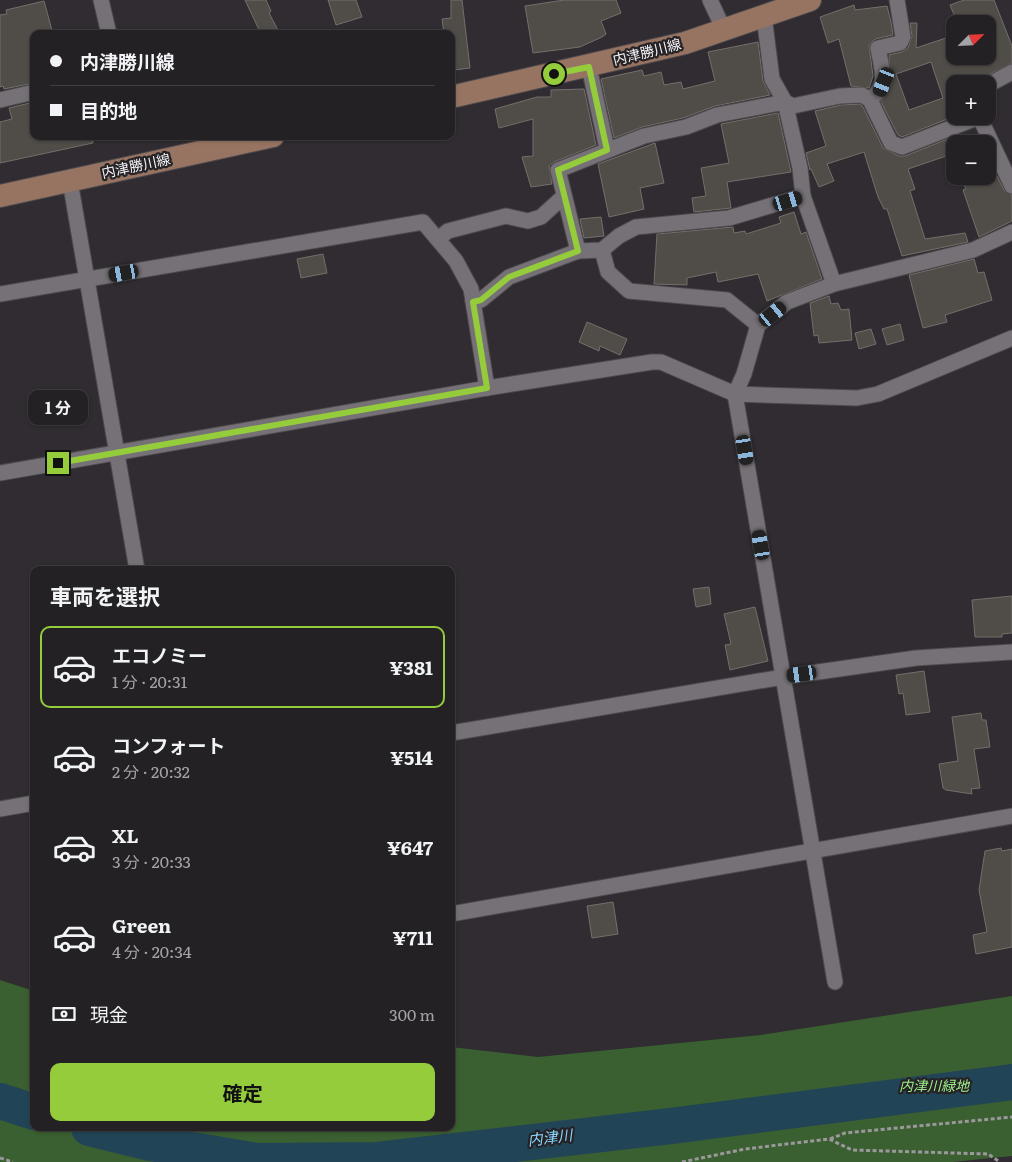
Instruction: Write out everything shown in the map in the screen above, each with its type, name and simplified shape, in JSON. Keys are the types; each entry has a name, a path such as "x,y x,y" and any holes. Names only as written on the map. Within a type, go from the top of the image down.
{"main road":[{"name":"内津勝川線","path":"455,96 589,67 685,43 810,0"},
{"name":"内津勝川線","path":"0,196 255,140"}],"street":[{"path":"101,0 109,30"},
{"path":"710,0 724,30"},
{"path":"870,100 879,92 884,82 878,48 900,43 902,37 897,0"},
{"path":"764,16 772,79 785,102 800,168 803,196 834,284"},
{"path":"589,67 607,150"},
{"path":"996,81 1012,72"},
{"path":"0,100 30,93"},
{"path":"578,251 558,170 644,136 686,127 717,115 785,102 793,106 840,96 862,96 870,100 891,143 902,147 958,125"},
{"path":"983,125 1012,186"},
{"path":"70,181 136,566"},
{"path":"438,239 448,231 506,216 528,221 541,217 564,196"},
{"path":"473,302 481,300 509,277 578,251 602,250 619,236 636,227 729,218 803,196"},
{"path":"0,294 423,222 456,261 471,289 487,388"},
{"path":"835,982 736,394 744,374 758,325 787,302 834,284 973,250 1012,232"},
{"path":"602,250 608,272 629,291 727,300 758,325"},
{"path":"0,473 487,388 661,362 736,394 857,398 878,394 1012,338"},
{"path":"455,732 783,677 916,658 1012,652"},
{"path":"0,809 30,804"},
{"path":"455,913 1012,816"}],"path":[{"path":"682,1162 745,1149 829,1139 845,1133 1012,1117"},
{"path":"829,1139 852,1150 988,1154 1000,1162"},
{"path":"0,1158 13,1162"}],"green space":[{"name":"内津川緑地","path":"0,980 30,990 30,1131 455,1131 455,1047 538,1057 761,1035 1012,996 1012,1156 953,1162 0,1162"}],"building":[{"path":"245,0 266,0 271,11 269,13 278,30 259,30"},
{"path":"328,0 356,0 362,17 336,25"},
{"path":"451,0 462,0 470,68 455,70 455,30 443,30 442,19 451,18"},
{"path":"564,0 616,0 621,13 601,21 606,34 580,47 533,53 525,6"},
{"path":"964,0 994,0 1012,46 1012,63 988,75 946,75 946,120 902,137 898,135 881,102 891,84 889,55 902,52 908,48 912,36 910,23 917,23 916,48 946,38 946,65 996,65 996,15 954,15 950,5","holes":["931,62 943,98 909,110 896,74"]},
{"path":"44,1 52,30 30,30 30,84 4,89 3,86 0,87 0,15 7,14 6,10"},
{"path":"854,5 855,10 887,6 891,22 893,35 875,39 869,45 873,76 869,88 851,86 839,39 828,43 820,17"},
{"path":"758,42 763,81 770,95 715,106 683,118 642,127 614,138 601,79 642,70 644,76 661,72 664,85 681,82 683,89 715,81 708,52"},
{"path":"584,89 596,145 554,162 549,166 552,184 531,187 522,157 533,156 533,119 499,128 495,109 537,97 551,97 551,90"},
{"path":"30,103 30,140 93,140 93,143 0,163 0,122 12,119 9,108"},
{"path":"860,104 883,148 899,156 905,156 946,140 946,156 908,169 915,189 910,191 925,239 965,233 968,242 902,256 887,209 884,209 878,197 864,152 827,164 834,181 819,187 810,170 806,153 826,146 815,111 841,105"},
{"path":"778,113 791,172 727,182 731,208 694,212 692,198 706,196 701,168 729,163 721,124"},
{"path":"655,143 664,183 640,188 644,209 609,217 598,164"},
{"path":"996,174 1004,190 1012,195 1012,221 979,237 963,190 966,189 964,185 996,185"},
{"path":"794,212 801,234 806,232 822,279 767,301 758,274 718,282 716,272 687,278 687,285 654,284 657,234 733,227 734,233 745,231 746,234 781,223 779,217"},
{"path":"601,217 604,236 584,238 580,219"},
{"path":"323,254 327,273 301,278 297,259"},
{"path":"974,259 978,273 984,272 992,300 945,315 947,322 923,328 909,275"},
{"path":"829,296 831,304 838,303 841,310 849,309 852,340 819,343 818,335 814,336 810,303"},
{"path":"587,322 627,339 620,355 600,346 599,351 579,342"},
{"path":"900,324 904,340 887,345 882,329"},
{"path":"871,329 876,344 859,349 855,333"},
{"path":"709,587 711,604 696,607 693,589"},
{"path":"1012,596 1012,633 1002,634 1002,637 975,637 972,600"},
{"path":"755,607 768,661 730,670 725,645 731,644 724,614"},
{"path":"924,671 930,712 906,715 903,693 899,694 896,675"},
{"path":"981,713 982,720 986,720 990,747 974,749 980,788 971,789 972,794 946,790 943,788 939,764 958,761 952,717"},
{"path":"1001,848 1002,851 1012,849 1012,947 976,954 973,935 987,932 979,890 985,851"},
{"path":"613,902 618,934 592,938 587,906"}],"waterway":[{"name":"内津川","path":"101,1131 150,1143 257,1161 377,1160 671,1126 1012,1082"},
{"name":"内津川","path":"0,1101 30,1111"}],"route":[{"path":"58,463 487,388 473,302 481,300 498,284 509,277 578,251 558,170 607,150 589,67 554,74"}]}
